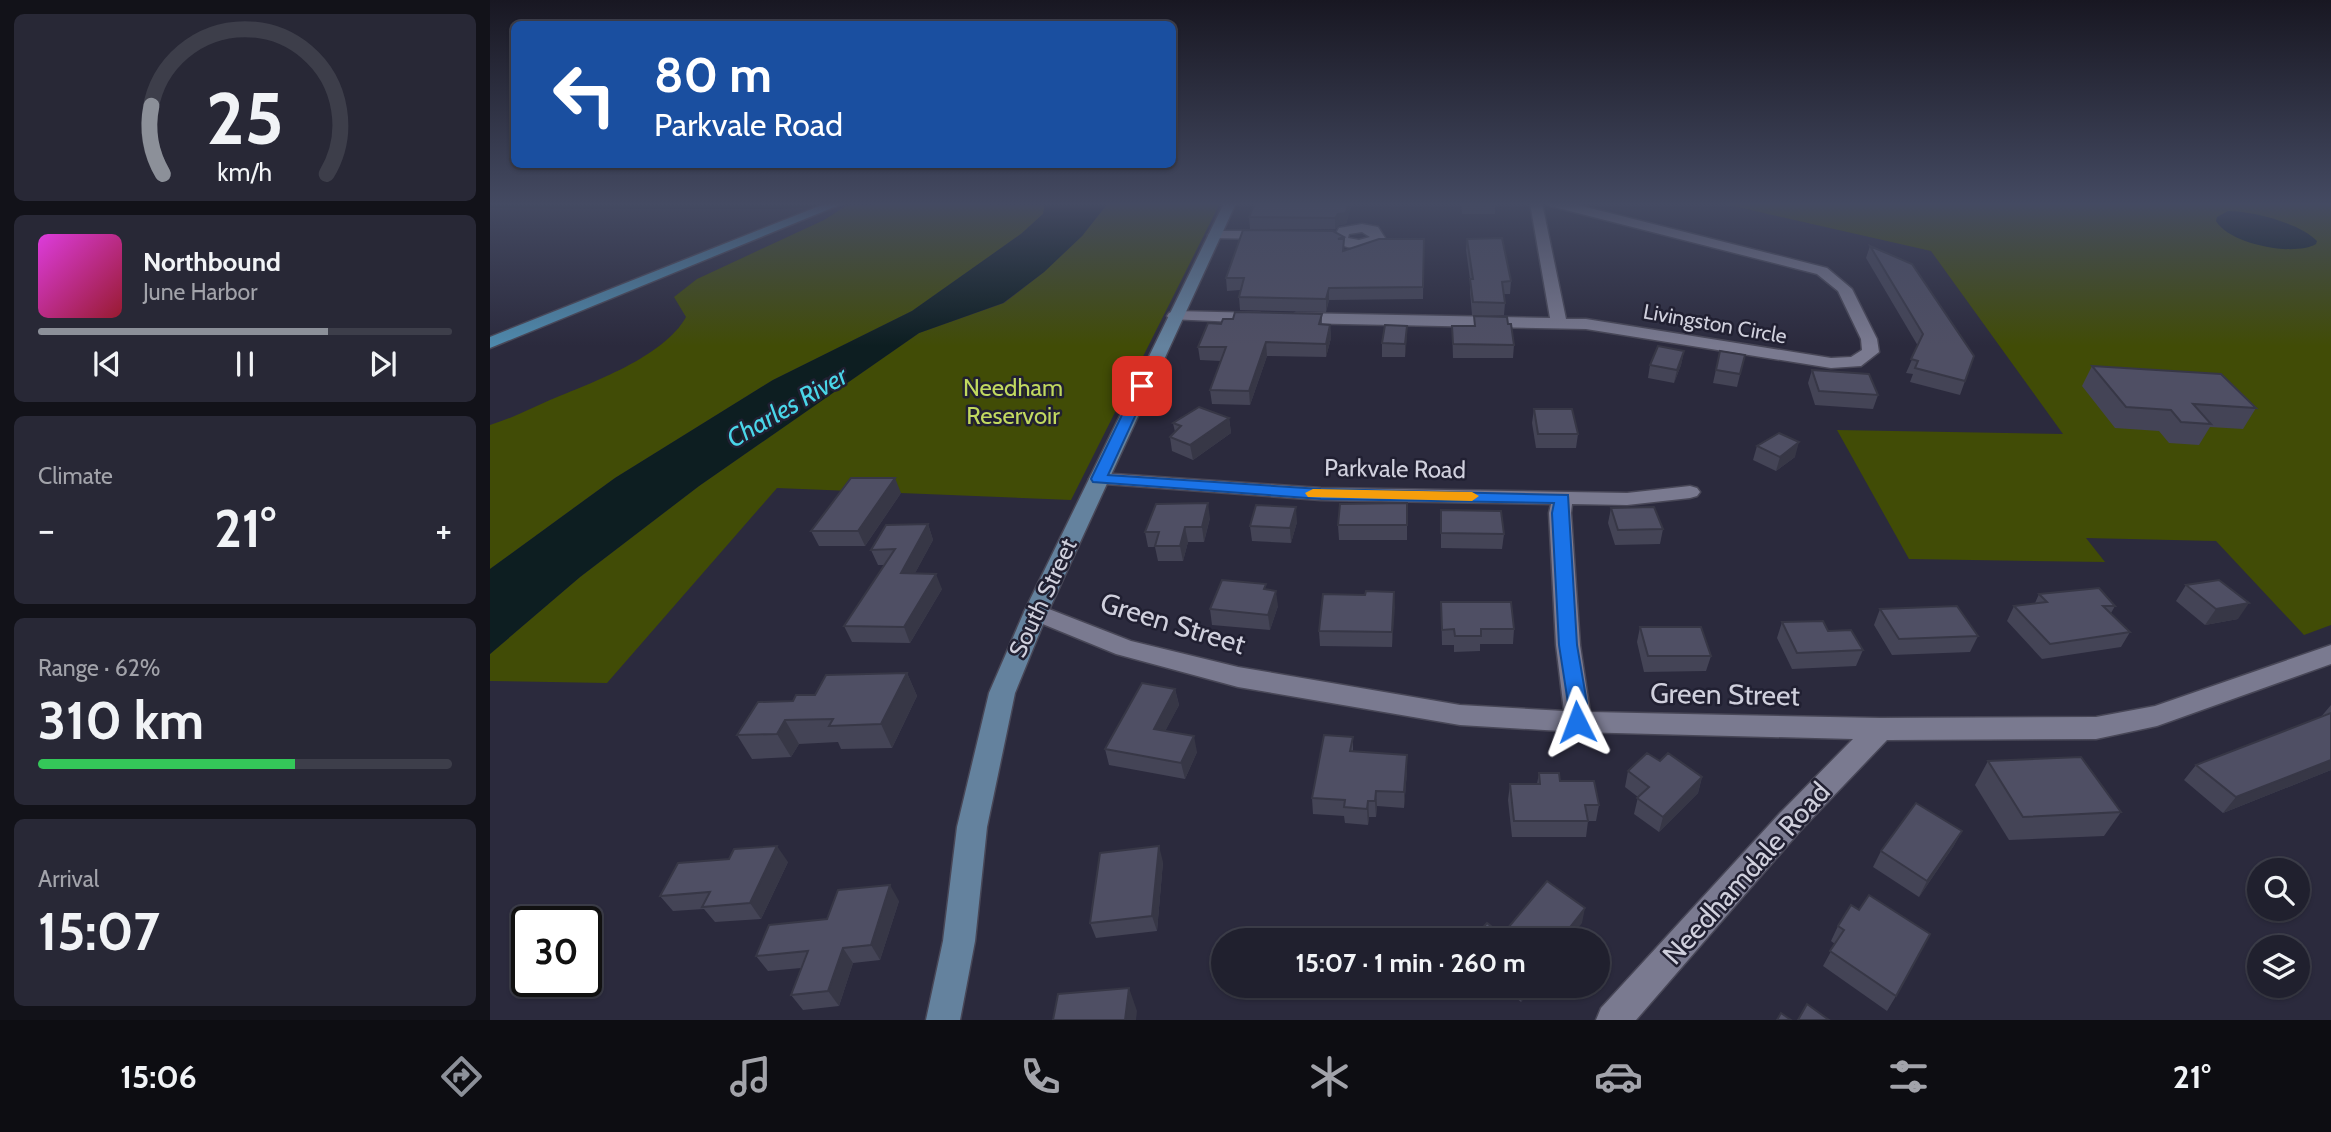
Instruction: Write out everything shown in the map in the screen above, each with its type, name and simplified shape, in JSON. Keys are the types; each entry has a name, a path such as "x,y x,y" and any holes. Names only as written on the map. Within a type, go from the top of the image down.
{"main road":[{"path":"490,343 720,251"}],"street":[{"name":"South Street","path":"943,1020 960,941 972,827 995,719 1012,666 1206,251"},
{"path":"1545,251 1559,323"},
{"name":"Livingston Circle","path":"1175,316 1559,323 1610,327 1831,363 1861,360 1869,355 1872,348 1844,289 1822,271 1742,251"},
{"name":"Parkvale Road","path":"1098,479 1321,494 1626,499 1690,492"},
{"path":"1563,498 1560,513 1567,632 1577,722"},
{"name":"Green Street","path":"1035,612 1125,648 1238,677 1447,713 1577,722 1880,729 2095,728 2127,724 2157,716 2331,654"},
{"name":"Needhamdale Road","path":"1613,1020 1790,822 1880,729"}],"green space":[{"path":"758,251 998,251 912,311 773,380 615,478 490,569 490,425 605,377 644,356 676,331 686,317 674,297 697,279"},
{"name":"Needham Reservoir","path":"1067,251 1196,251 1071,500 777,488 607,683 490,681 490,654 580,577 699,486 919,333 1004,303"},
{"path":"1931,251 2331,251 2331,625 2304,635 2216,541 2086,538 2105,562 1909,559 1837,430 2063,434"}],"water":[{"name":"Charles River","path":"998,251 1067,251 1044,272 1003,303 919,333 699,486 580,577 490,654 490,569 615,478 773,380 912,311"}],"building":[{"path":"1236,251 1424,251 1423,287 1329,288 1326,299 1239,297 1244,278 1226,278"},
{"path":"1469,251 1505,251 1511,281 1502,282 1505,303 1473,302 1470,279 1473,279"},
{"path":"1873,251 1881,251 1912,264 1974,356 1965,381 1915,368 1918,361 1911,359 1923,334"},
{"path":"1235,312 1322,314 1319,324 1330,325 1326,344 1266,342 1249,391 1210,390 1226,347 1198,347 1208,323 1221,324 1223,319 1233,319"},
{"path":"1474,316 1507,317 1508,324 1511,324 1514,345 1453,344 1452,326 1475,326"},
{"path":"1385,325 1407,326 1405,344 1382,343"},
{"path":"1658,346 1684,351 1677,370 1650,365"},
{"path":"1720,351 1745,355 1740,374 1716,370"},
{"path":"2092,366 2221,374 2256,408 2193,404 2211,424 2181,422 2171,410 2126,407"},
{"path":"1812,370 1869,374 1878,395 1819,391"},
{"path":"1199,407 1229,418 1190,445 1170,437 1181,426 1173,423"},
{"path":"1534,409 1572,409 1578,434 1538,434"},
{"path":"1779,433 1799,442 1780,457 1757,446"},
{"path":"851,478 895,478 858,531 811,531"},
{"path":"1208,503 1202,527 1185,527 1180,546 1155,546 1159,532 1145,532 1156,504"},
{"path":"1407,503 1407,525 1338,525 1340,504"},
{"path":"1256,505 1296,507 1290,528 1250,526"},
{"path":"1654,507 1663,529 1618,530 1611,508"},
{"path":"1441,510 1501,511 1504,534 1441,533"},
{"path":"928,524 901,573 936,574 904,627 844,626 895,549 871,550 886,525"},
{"path":"1222,580 1266,584 1264,589 1276,591 1268,615 1210,609"},
{"path":"2219,580 2249,603 2216,609 2186,585"},
{"path":"2099,588 2115,606 2103,606 2130,632 2050,644 2014,606 2047,602 2039,594"},
{"path":"1366,591 1394,592 1392,632 1319,631 1323,594 1365,595"},
{"path":"1441,602 1511,602 1514,629 1481,629 1481,636 1455,636 1454,629 1442,630"},
{"path":"1957,606 1978,636 1899,639 1880,609"},
{"path":"1823,621 1828,631 1851,630 1863,650 1797,653 1782,622"},
{"path":"1640,627 1701,627 1711,656 1648,656"},
{"path":"907,673 881,724 829,726 833,719 785,720 777,734 737,735 758,702 793,701 796,695 815,695 826,675"},
{"path":"1142,683 1175,689 1154,729 1194,736 1181,763 1105,749"},
{"path":"2331,713 2331,760 2236,797 2196,765"},
{"path":"1324,735 1353,737 1350,751 1407,755 1404,792 1376,791 1375,801 1368,801 1367,809 1344,807 1345,800 1312,798"},
{"path":"1647,753 1660,761 1668,753 1702,777 1663,817 1637,798 1649,787 1628,771"},
{"path":"2081,757 2121,812 2023,817 1988,761"},
{"path":"1539,773 1559,773 1560,781 1594,781 1599,805 1585,805 1588,821 1514,821 1510,784 1540,784"},
{"path":"1916,803 1962,831 1927,881 1881,851"},
{"path":"777,846 750,903 702,907 710,892 660,896 678,863 729,859 734,849"},
{"path":"1159,846 1152,916 1090,923 1100,853"},
{"path":"1547,881 1585,908 1569,928 1508,928"},
{"path":"890,885 871,945 843,948 828,991 791,995 808,951 756,956 769,925 827,919 838,890"},
{"path":"1869,895 1930,934 1896,996 1830,951 1844,930 1838,926 1851,905 1859,910"},
{"path":"1129,988 1125,1020 1053,1020 1058,994"},
{"path":"1807,1004 1829,1020 1798,1020"},
{"path":"1781,1013 1791,1020 1777,1020"}],"slow traffic":[{"path":"1313,493 1472,496"}],"route":[{"path":"1142,386 1098,479 1321,494 1563,498 1560,513 1568,645 1577,703 1577,722"}]}
